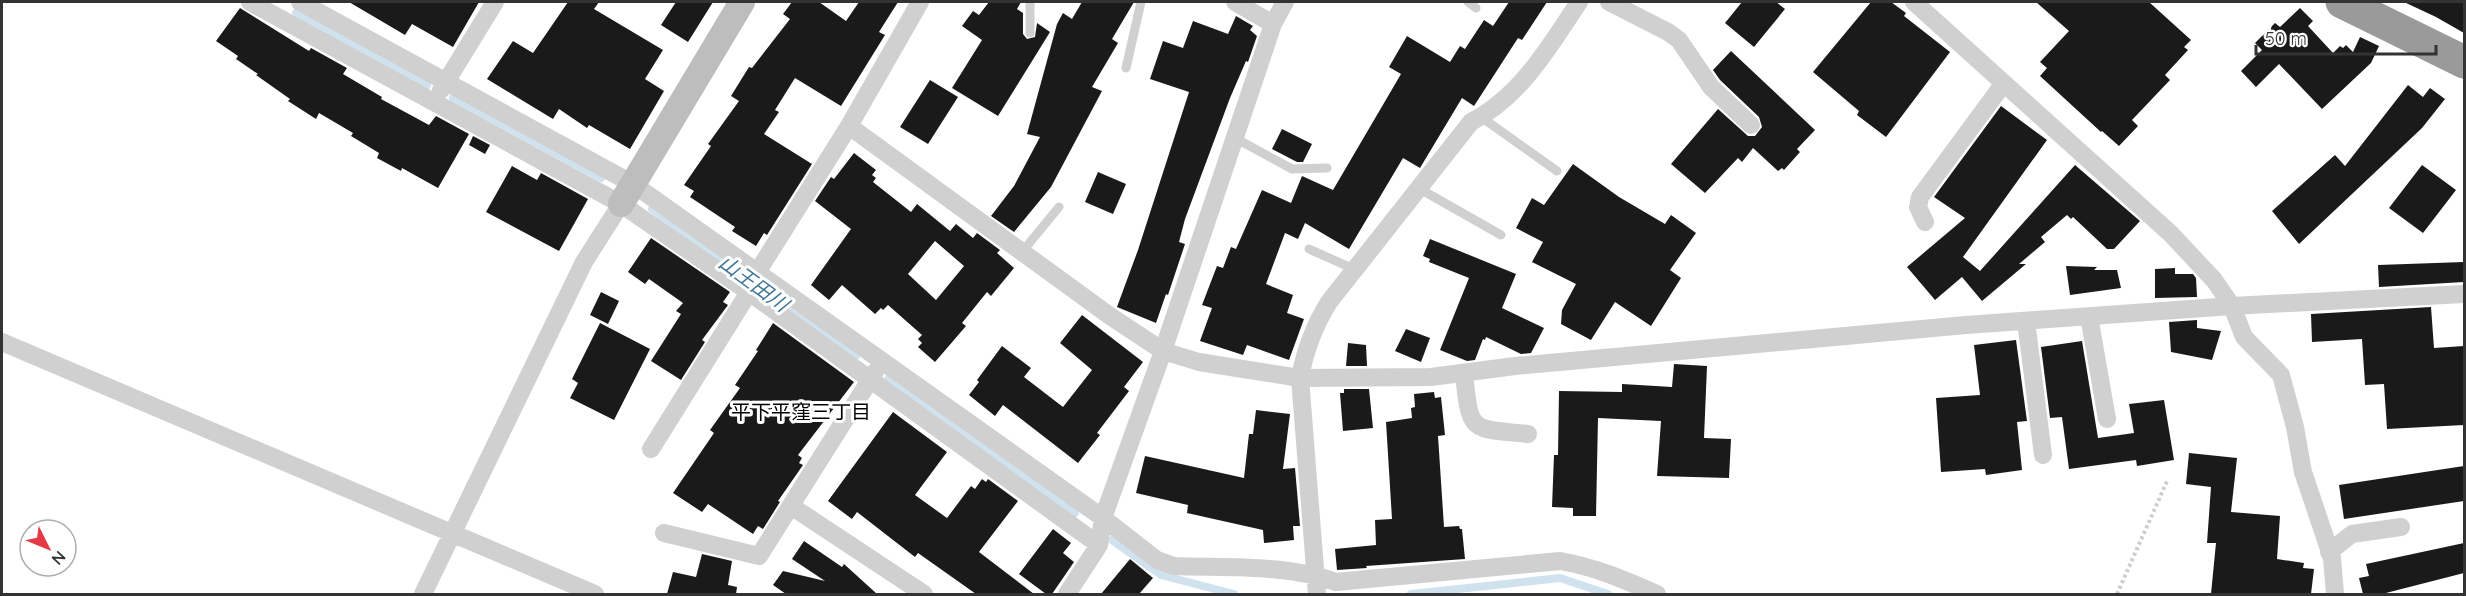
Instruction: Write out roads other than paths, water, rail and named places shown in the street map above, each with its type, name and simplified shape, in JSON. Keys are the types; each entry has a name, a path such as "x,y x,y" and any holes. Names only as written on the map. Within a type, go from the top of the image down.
{"highway":[{"path":"2342,2 2464,62"}],"street":[{"path":"250,2 276,8 434,102 627,194 749,292 1099,546"},
{"path":"300,2 446,81 627,194 758,271 1103,518 1157,560 1174,566 1295,572 1315,575 1335,582 1560,561 1587,566 1611,574 1657,594"},
{"path":"434,102 495,2"},
{"path":"423,594 584,262 742,2"},
{"path":"758,271 849,126 920,2"},
{"path":"1235,2 1273,24"},
{"path":"1067,594 1099,546 1103,518 1163,351 1273,24 1285,2"},
{"path":"1317,594 1300,378 1304,351 1329,302 1471,122 1495,108 1540,61 1579,2"},
{"path":"1609,2 1679,40 1711,87 1751,125"},
{"path":"1914,2 2171,234 2214,280 2232,306 2244,337 2281,375 2295,428 2302,472 2329,552 2335,594"},
{"path":"1925,222 1918,207 1920,197 2004,83"},
{"path":"849,126 1110,316 1163,351 1199,362 1300,378 1431,377 1550,363 2026,321 2232,306 2464,294"},
{"path":"651,449 749,292"},
{"path":"2089,316 2107,419"},
{"path":"2026,321 2043,455"},
{"path":"2,342 594,594"},
{"path":"664,533 759,556 882,360"},
{"path":"1464,373 1467,403 1473,423 1480,429 1528,434"},
{"path":"791,506 924,594"},
{"path":"2329,552 2352,534 2401,527"}],"lane":[{"path":"1030,2 1030,33"},
{"path":"1126,68 1141,2"},
{"path":"1481,117 1557,171"},
{"path":"1235,138 1292,169 1327,168"},
{"path":"1420,189 1501,235"},
{"path":"1022,252 1059,207"},
{"path":"1309,249 1356,270"}],"waterway":[{"name":"山王田川","path":"296,13 427,85"},
{"name":"山王田川","path":"453,98 601,178"},
{"name":"山王田川","path":"652,209 856,356"},
{"name":"山王田川","path":"888,379 1075,513"},
{"name":"山王田川","path":"1112,540 1161,575 1234,594"},
{"name":"山王田川","path":"1411,594 1560,578 1608,594"}],"district":[{"name":"平下平窪三丁目","path":"801,411"}]}
